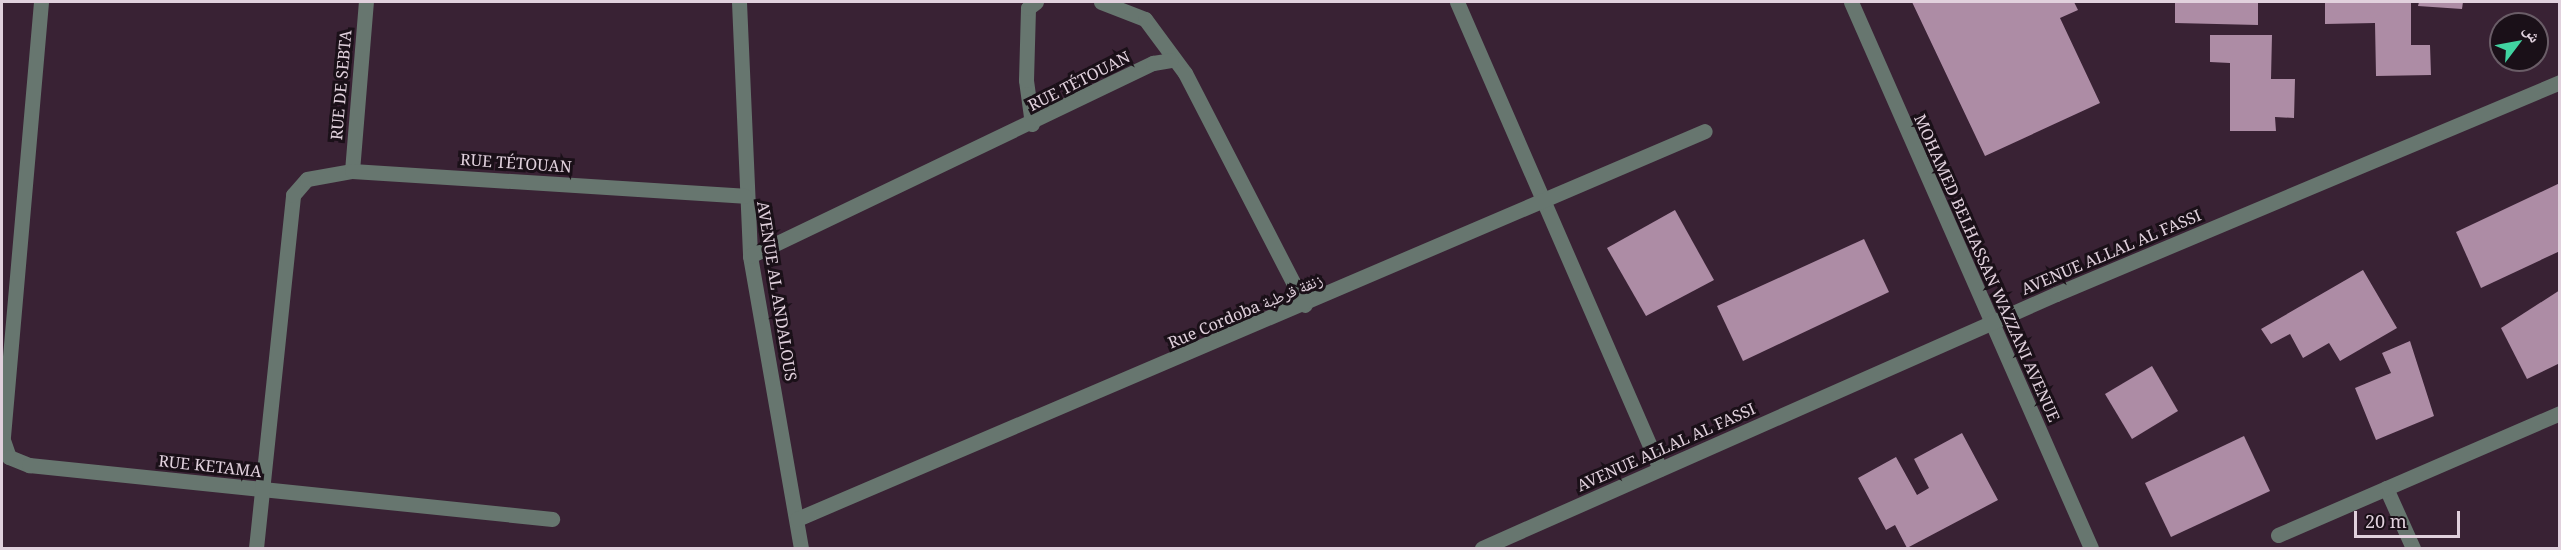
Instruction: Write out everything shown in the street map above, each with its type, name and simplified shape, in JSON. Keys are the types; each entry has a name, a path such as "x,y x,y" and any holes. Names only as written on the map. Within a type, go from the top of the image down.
{"street":[{"name":"RUE KETAMA","path":"40,2 8,316 3,440 9,457 29,465 552,519"},
{"name":"RUE DE SEBTA","path":"352,171 366,2"},
{"name":"AVENUE AL ANDALOUS","path":"739,2 744,196 750,256 801,549"},
{"path":"1032,124 1026,80 1028,8 1036,2"},
{"path":"1101,2 1145,19 1171,60 1185,73 1305,305"},
{"path":"1457,2 1545,197 1660,469"},
{"name":"MOHAMED BELHASSAN WAZZANI AVENUE","path":"1851,2 1990,324 2091,549"},
{"name":"RUE TÉTOUAN","path":"750,256 1032,124 1153,63 1171,60"},
{"name":"AVENUE ALLAL AL FASSI","path":"1482,549 1990,324 2559,82"},
{"name":"Rue Cordoba زنقة قرطبة","path":"797,519 1305,305 1545,197 1705,130"},
{"name":"RUE TÉTOUAN","path":"263,489 294,195 316,175 352,171 744,196"},
{"path":"2278,535 2559,413"},
{"path":"2386,488 2413,549"},
{"path":"256,549 263,489"}],"building":[{"path":"1912,2 2074,2 2078,10 2060,18 2100,103 1985,156"},
{"path":"2175,2 2258,2 2258,25 2175,23"},
{"path":"2325,2 2411,2 2411,45 2430,45 2431,75 2376,76 2375,23 2325,24"},
{"path":"2419,2 2463,2 2462,9 2418,6"},
{"path":"2210,35 2272,35 2271,79 2295,79 2294,118 2275,117 2276,131 2230,131 2230,63 2210,62"},
{"path":"2560,183 2560,251 2481,288 2456,232"},
{"path":"1675,210 1714,280 1646,316 1607,248"},
{"path":"1864,239 1889,292 1743,361 1717,306"},
{"path":"2363,270 2397,328 2340,361 2329,343 2303,358 2290,334 2271,344 2261,329"},
{"path":"2560,290 2560,363 2527,379 2501,328"},
{"path":"2410,341 2434,416 2376,440 2355,388 2391,373 2382,353"},
{"path":"2152,366 2178,411 2132,439 2105,394"},
{"path":"1962,433 1998,500 1907,548 1895,525 1886,530 1858,478 1896,457 1917,495 1929,488 1914,459"},
{"path":"2244,436 2270,491 2171,537 2145,483"}]}
